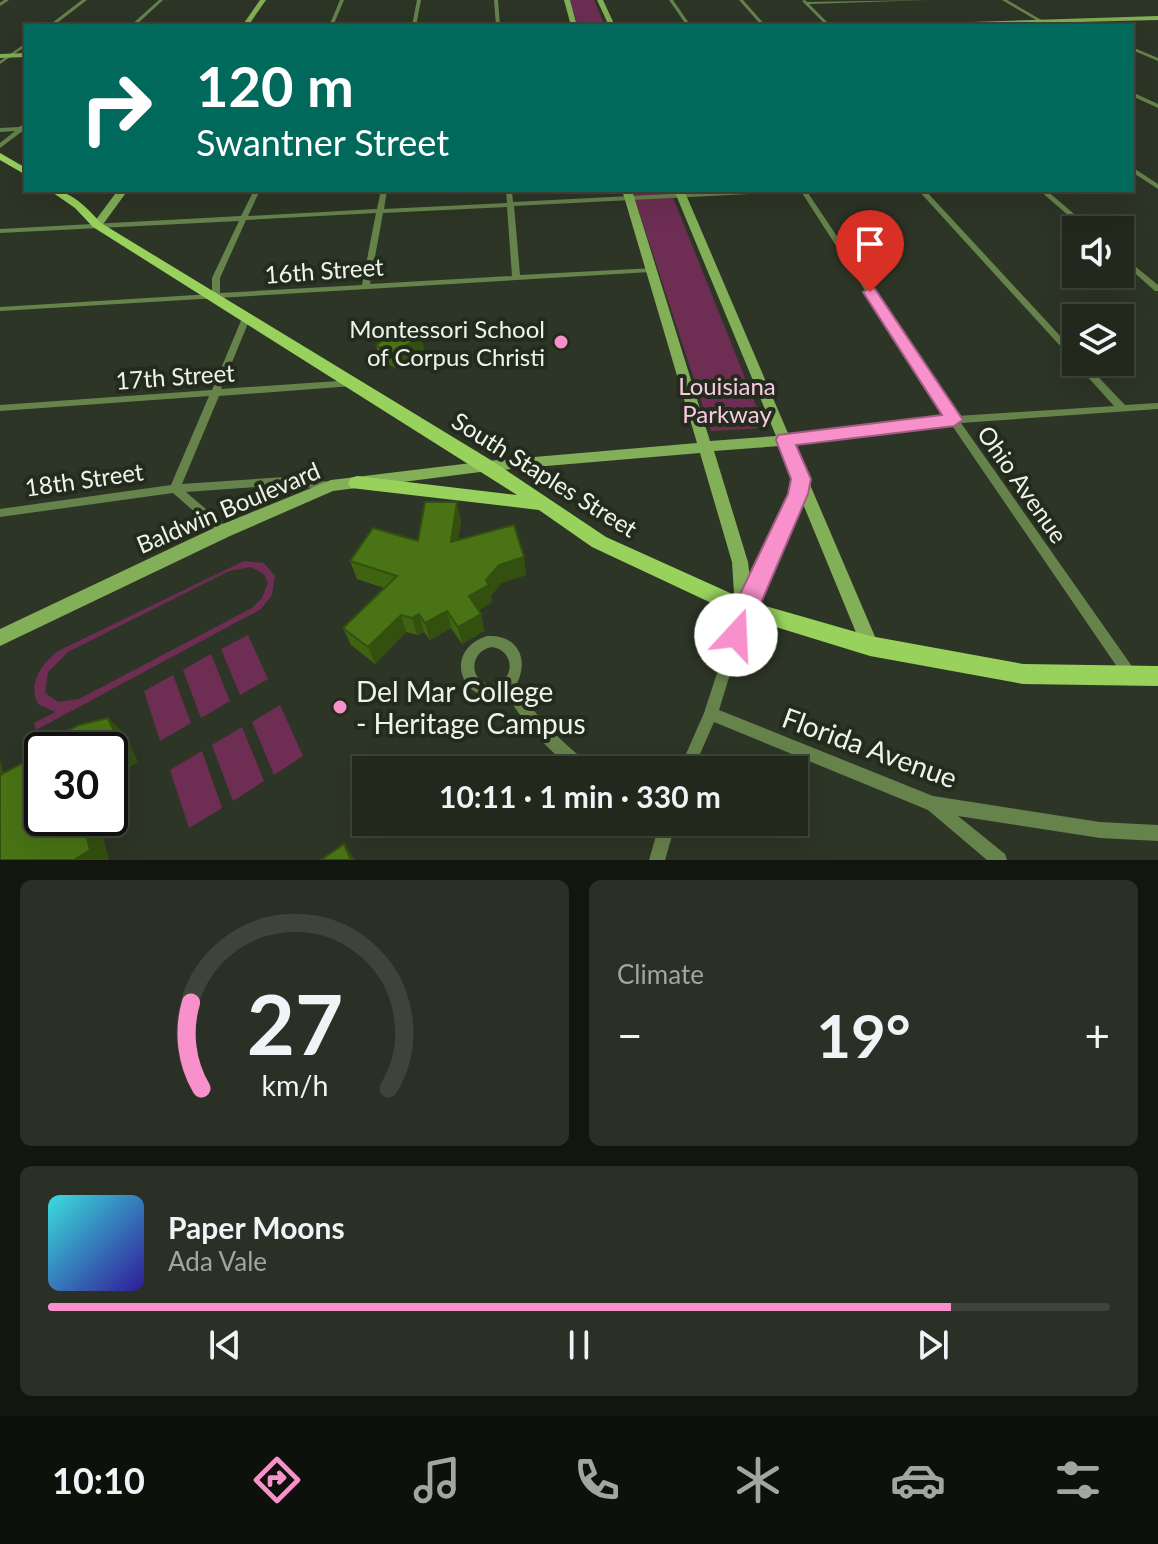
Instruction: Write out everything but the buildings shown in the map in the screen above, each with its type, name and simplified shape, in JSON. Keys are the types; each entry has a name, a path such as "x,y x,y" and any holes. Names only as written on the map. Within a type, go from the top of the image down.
{"main road":[{"path":"246,24 263,0"},
{"path":"567,0 573,24"},
{"path":"600,0 611,24"},
{"path":"1020,24 1155,19"},
{"path":"0,56 24,55"},
{"path":"0,156 24,171"},
{"name":"South Staples Street","path":"57,192 79,206 97,225 488,466 599,542 744,609 870,646 1023,674 1158,676"},
{"path":"97,225 122,192"},
{"path":"681,193 870,646"},
{"path":"628,195 702,446 740,562 744,609"},
{"path":"488,466 785,440"},
{"name":"Baldwin Boulevard","path":"0,638 224,531 331,486 488,466"},
{"path":"744,609 781,533 801,479"},
{"path":"357,483 544,504"}],"street":[{"path":"0,5 7,0"},
{"path":"53,24 85,0"},
{"path":"134,24 161,0"},
{"path":"332,24 342,0"},
{"path":"414,24 419,0"},
{"path":"496,0 498,24"},
{"path":"671,0 688,24"},
{"path":"741,0 762,24"},
{"path":"804,2 926,0"},
{"path":"1004,0 1043,22"},
{"path":"804,2 827,24"},
{"path":"1080,21 1086,24"},
{"path":"0,63 24,46"},
{"path":"1134,49 1158,60"},
{"path":"1134,96 1158,106"},
{"path":"1140,98 1158,97"},
{"path":"0,130 24,128"},
{"path":"0,146 24,129"},
{"path":"1134,170 1158,187"},
{"path":"216,296 216,278 256,192"},
{"path":"366,287 384,192"},
{"path":"509,192 516,278"},
{"path":"0,231 511,207 628,195 716,192"},
{"name":"Ohio Avenue","path":"804,192 954,420 1133,678"},
{"path":"923,192 1062,343"},
{"path":"1044,192 1073,216"},
{"path":"1134,268 1158,289"},
{"name":"16th Street","path":"0,309 650,270"},
{"path":"175,489 247,316"},
{"path":"1093,376 1121,407"},
{"name":"17th Street","path":"0,408 353,383"},
{"path":"785,440 954,420 1158,407"},
{"name":"18th Street","path":"0,513 175,489 285,481 331,486"},
{"name":"18th Street","path":"175,489 224,531"},
{"path":"692,756 711,714 744,609"},
{"path":"508,683 519,704 566,756"},
{"name":"Florida Avenue","path":"711,714 933,804 1100,830 1158,833"},
{"path":"933,804 999,860"},
{"path":"657,860 664,836"}],"green space":[{"path":"570,0 594,0 604,24 577,24"},
{"name":"Louisiana Parkway","path":"633,192 671,192 765,428 711,431"},
{"path":"244,561 264,563 275,576 272,595 261,609 36,730 34,723 55,712 38,704 35,681 58,651","holes":["251,567 264,574 268,583 262,598 252,608 79,699 58,702 45,693 48,672 68,652 229,571"]},
{"path":"248,635 268,679 240,695 221,649"},
{"path":"211,654 230,701 201,718 183,670"},
{"path":"173,675 191,723 160,741 144,691"},
{"path":"280,705 303,756 274,775 252,722"},
{"path":"242,727 264,781 233,801 212,745"},
{"path":"202,751 222,808 189,828 170,770"}],"place":[{"name":"Montessori School of Corpus Christi","path":"561,342"},
{"name":"Del Mar College - Heritage Campus","path":"340,707"}],"route":[{"path":"736,635 744,609 798,494 801,479 785,440 954,420 870,292"}]}
